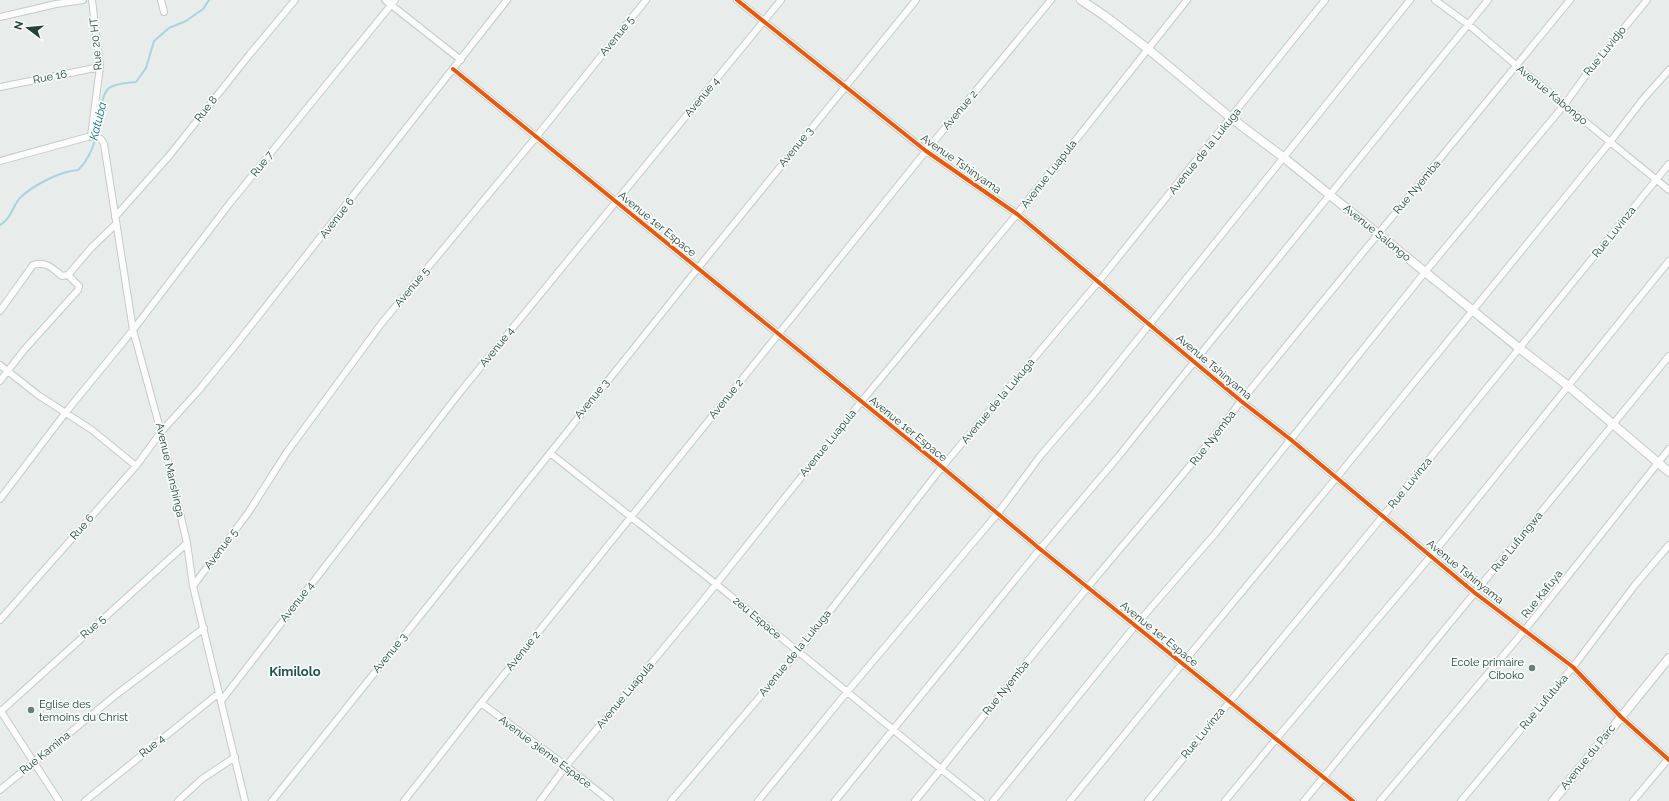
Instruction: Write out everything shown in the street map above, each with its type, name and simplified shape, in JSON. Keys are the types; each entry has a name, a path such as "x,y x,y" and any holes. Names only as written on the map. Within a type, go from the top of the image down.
{"street":[{"path":"0,16 83,0"},
{"name":"Rue 20 HT","path":"91,136 100,67 92,0"},
{"path":"161,0 164,12"},
{"name":"Rue 8","path":"68,275 169,156 295,0"},
{"path":"385,0 393,3 461,60"},
{"name":"Avenue 6","path":"161,432 199,390 239,341 507,0"},
{"name":"Avenue 5","path":"193,586 248,513 287,452 381,324 537,136 646,0"},
{"name":"Avenue Tshinyama","path":"737,0 926,151 1017,214 1241,401 1290,438 1475,593 1572,667 1621,717 1669,759"},
{"name":"Avenue 4","path":"221,701 461,391 781,0"},
{"name":"Avenue 3","path":"272,801 698,268 916,0"},
{"name":"Avenue 2","path":"404,801 481,703 926,151 1051,0"},
{"name":"Avenue Salongo","path":"1081,0 1105,16 1148,49 1231,118 1284,157 1330,196 1567,385 1669,472"},
{"name":"Avenue Luapula","path":"540,801 566,766 716,584 861,402 1017,214 1187,0"},
{"name":"Avenue de la Lukuga","path":"671,801 798,652 942,467 1099,281 1325,0"},
{"path":"758,801 847,692 998,513 1041,455 1092,396 1148,323 1410,0"},
{"name":"Avenue Kabongo","path":"1435,0 1469,25 1669,190"},
{"path":"835,801 1040,549 1118,457 1488,0"},
{"name":"Rue Nyemba","path":"915,801 1088,587 1168,495 1218,433 1241,401 1570,0"},
{"name":"Rue Luvidjo","path":"993,801 1135,626 1214,535 1290,438 1425,272 1565,104 1588,72 1647,0"},
{"name":"Rue 7","path":"0,500 66,412 133,330 230,203 393,3"},
{"name":"Rue 16","path":"0,87 100,67"},
{"name":"Avenue 1er Espace","path":"453,69 537,136 615,202 779,334 1228,702 1353,801"},
{"path":"1070,801 1337,478 1610,142 1644,98 1669,70"},
{"path":"0,161 91,136"},
{"name":"Avenue Manshinga","path":"91,136 101,139 104,144 133,330 161,432 187,543 193,586 245,801"},
{"name":"Rue Luvinza","path":"1148,801 1228,702 1383,516 1669,164"},
{"path":"1225,801 1431,556 1567,385 1669,261"},
{"path":"0,312 33,265 41,263 47,264 62,276 68,275 79,286 78,290 24,350 0,381"},
{"name":"Rue Lufungwa","path":"1304,801 1669,356"},
{"path":"0,365 38,395 92,430 136,466"},
{"name":"Rue 6","path":"0,620 136,466 161,432"},
{"name":"Rue Kafuya","path":"1380,801 1524,631 1669,449"},
{"name":"2eu Espace","path":"550,453 632,516 981,801"},
{"name":"Rue 5","path":"0,711 187,543"},
{"name":"Rue Lufutuka","path":"1461,801 1572,667 1635,585 1669,545"},
{"name":"Rue Kamina","path":"0,790 117,694 204,628"},
{"name":"Avenue du Parc","path":"1553,801 1669,658"},
{"name":"Rue 4","path":"85,801 219,692"},
{"name":"Avenue 3ieme Espace","path":"481,703 566,766 610,801"},
{"path":"0,711 59,801"},
{"path":"178,801 202,779 235,757"},
{"path":"1633,801 1669,759"}],"waterway":[{"name":"Katuba","path":"0,225 7,220 17,201 32,188 56,176 78,170 82,166 92,150 99,126 102,101 109,88 115,85 136,82 146,68 154,41 169,28 186,21 203,9 209,0"}],"cycle path":[{"path":"737,0 926,151 1017,214 1241,401 1290,439 1475,593 1573,667 1621,717 1669,760"},
{"path":"453,69 942,467 1040,549 1353,801"}],"place":[{"name":"Ecole primaire Ciboko","path":"1532,668"},
{"name":"Eglise des temoins du Christ","path":"31,710"}],"district":[{"name":"Kimilolo","path":"295,671"}]}
